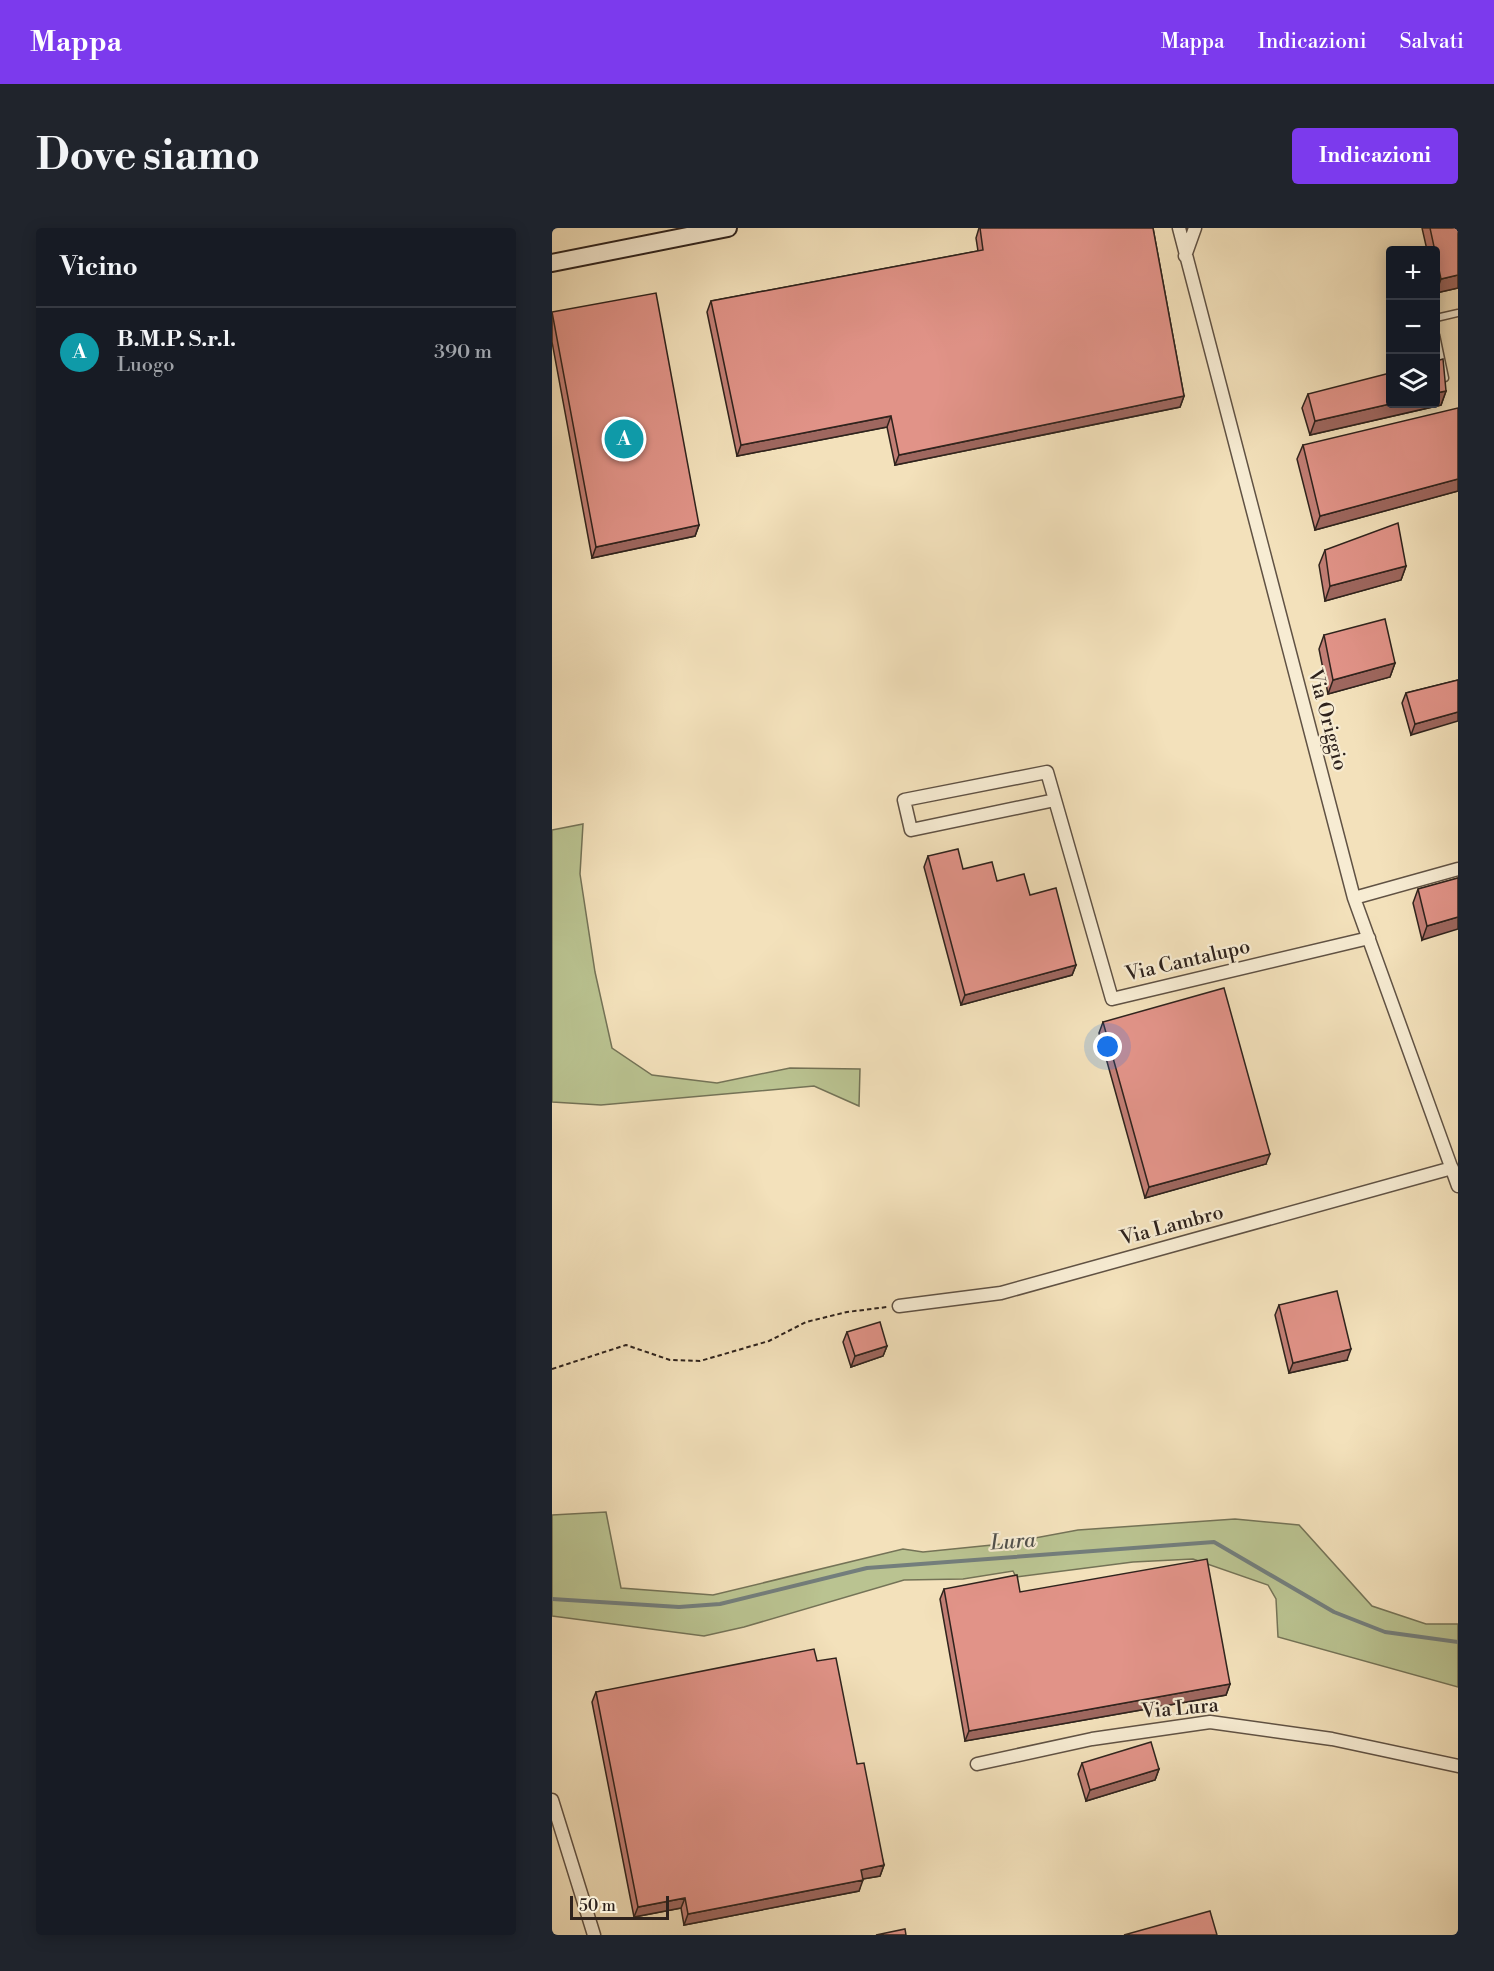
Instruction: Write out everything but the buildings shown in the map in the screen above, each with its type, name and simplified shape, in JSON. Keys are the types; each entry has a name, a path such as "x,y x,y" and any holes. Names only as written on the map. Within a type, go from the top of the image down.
{"main road":[{"path":"552,262 728,228"}],"street":[{"name":"Via Origgio","path":"1179,228 1354,898 1458,1186"},
{"path":"1185,257 1195,228"},
{"name":"Via Cantalupo","path":"1055,800 911,830 904,800 1047,772 1112,999 1369,938"},
{"path":"1354,898 1458,869"},
{"name":"Via Lambro","path":"899,1306 1001,1293 1452,1168"},
{"name":"Via Lura","path":"977,1764 1092,1739 1210,1722 1332,1739 1458,1766"},
{"path":"552,1800 594,1935"}],"lane":[{"path":"1440,317 1458,313"},
{"path":"1440,354 1445,378"}],"path":[{"path":"552,1369 626,1345 670,1360 700,1361 769,1341 806,1322 847,1312 899,1306"}],"green space":[{"path":"583,824 580,874 595,972 612,1048 652,1075 717,1083 790,1068 860,1069 859,1106 814,1086 601,1105 552,1102 552,830"},
{"path":"606,1512 621,1588 713,1595 903,1549 923,1552 1002,1544 1078,1530 1235,1519 1299,1525 1372,1606 1426,1624 1458,1624 1458,1687 1278,1637 1276,1599 1268,1585 1193,1559 1133,1562 1016,1577 1013,1571 963,1579 904,1580 744,1627 704,1636 552,1616 552,1515"}],"waterway":[{"name":"Lura","path":"552,1599 679,1607 720,1604 867,1568 1214,1542 1334,1612 1385,1632 1458,1642"}],"place":[{"name":"B.M.P. S.r.l.","path":"624,439"}]}
